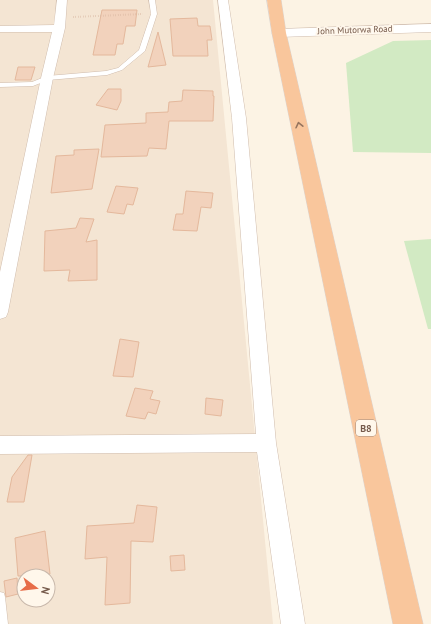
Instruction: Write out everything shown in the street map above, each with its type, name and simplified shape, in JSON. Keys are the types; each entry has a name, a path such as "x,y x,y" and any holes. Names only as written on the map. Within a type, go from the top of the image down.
{"highway":[{"name":"B8","path":"274,0 286,32 324,231 408,624"},
{"name":"B8","path":"286,0 286,32"}],"street":[{"path":"0,312 47,78 60,23 62,0"},
{"path":"223,0 240,125 266,443 292,624"},
{"path":"0,28 60,23"},
{"name":"John Mutorwa Road","path":"286,32 431,28"},
{"path":"0,445 266,443"}],"lane":[{"path":"0,85 33,84 47,78 108,73 120,70 142,51 154,14 152,0"},
{"path":"0,597 3,624"}],"path":[{"path":"60,23 97,18 154,14"}],"shaded area":[{"path":"0,0 213,0 273,624 0,624"}],"green space":[{"path":"431,40 431,153 353,152 346,63 393,41"},
{"path":"431,239 431,329 428,329 404,241"}],"building":[{"path":"102,10 137,10 135,26 126,26 123,44 117,44 115,55 93,55"},
{"path":"197,18 198,26 210,26 212,40 207,40 208,56 173,56 170,19"},
{"path":"158,32 166,65 148,67"},
{"path":"18,67 35,67 31,80 15,80"},
{"path":"108,89 121,89 121,101 117,110 96,105"},
{"path":"183,90 213,91 213,121 169,121 166,149 149,148 147,156 101,157 105,125 146,123 146,113 168,112 169,102 182,101"},
{"path":"99,149 92,189 51,193 56,156 74,155 74,150"},
{"path":"116,186 138,188 133,205 127,204 124,214 107,212"},
{"path":"186,191 213,193 211,208 201,207 197,231 173,230 176,214 183,214"},
{"path":"80,218 94,219 86,242 97,240 97,280 68,281 70,270 44,271 45,231 76,228"},
{"path":"120,339 139,342 133,377 113,376"},
{"path":"135,388 153,391 150,399 160,401 156,414 148,412 145,419 126,416"},
{"path":"206,398 223,400 221,416 205,414"},
{"path":"28,455 32,455 24,502 7,502 12,477"},
{"path":"137,505 157,507 153,542 131,541 130,603 105,605 107,557 85,559 87,526 134,523"},
{"path":"45,531 49,568 17,568 15,538"},
{"path":"184,555 185,570 171,571 170,556"},
{"path":"16,578 16,594 6,597 4,581"}]}
